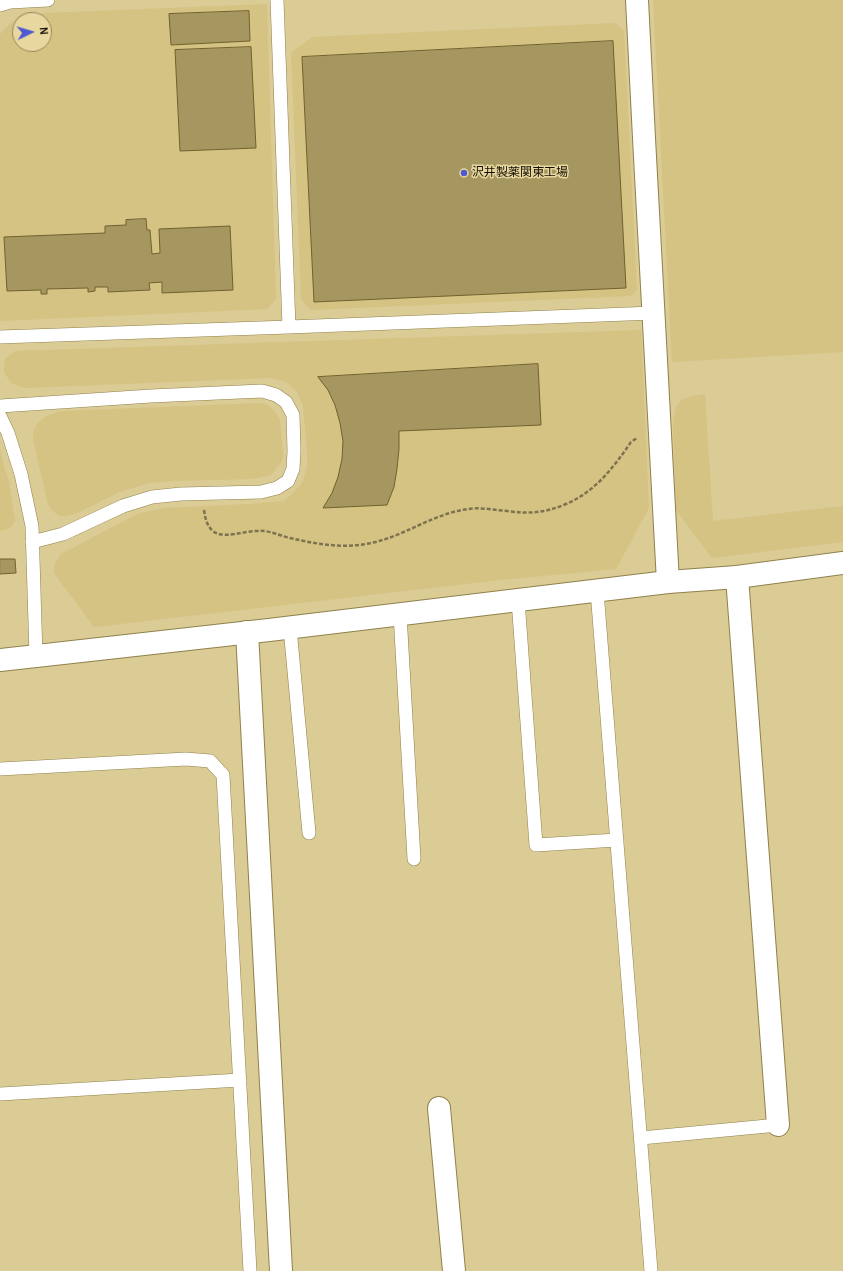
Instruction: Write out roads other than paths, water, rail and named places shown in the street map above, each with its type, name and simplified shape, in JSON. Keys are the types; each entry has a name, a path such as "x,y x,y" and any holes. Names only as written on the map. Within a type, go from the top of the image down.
{"street":[{"path":"637,0 668,582"},
{"path":"0,660 290,628 668,582 737,577 843,563"},
{"path":"737,577 778,1125"},
{"path":"247,632 281,1271"},
{"path":"439,1108 454,1271"}],"lane":[{"path":"0,4 48,0"},
{"path":"277,0 289,328"},
{"path":"0,337 289,328 654,313"},
{"path":"0,406 151,396 262,391 276,396 286,402 293,415 293,470 288,481 277,488 261,492 152,497 123,506 63,534 32,542"},
{"path":"0,416 8,433 20,474 32,526 36,656"},
{"path":"597,591 651,1271"},
{"path":"518,600 536,845 617,840"},
{"path":"400,614 414,859"},
{"path":"290,628 309,833"},
{"path":"0,769 186,759 210,761 223,775 250,1271"},
{"path":"0,1094 240,1080"},
{"path":"641,1138 778,1125"}],"place":[{"name":"沢井製薬関東工場","path":"464,173"}]}
